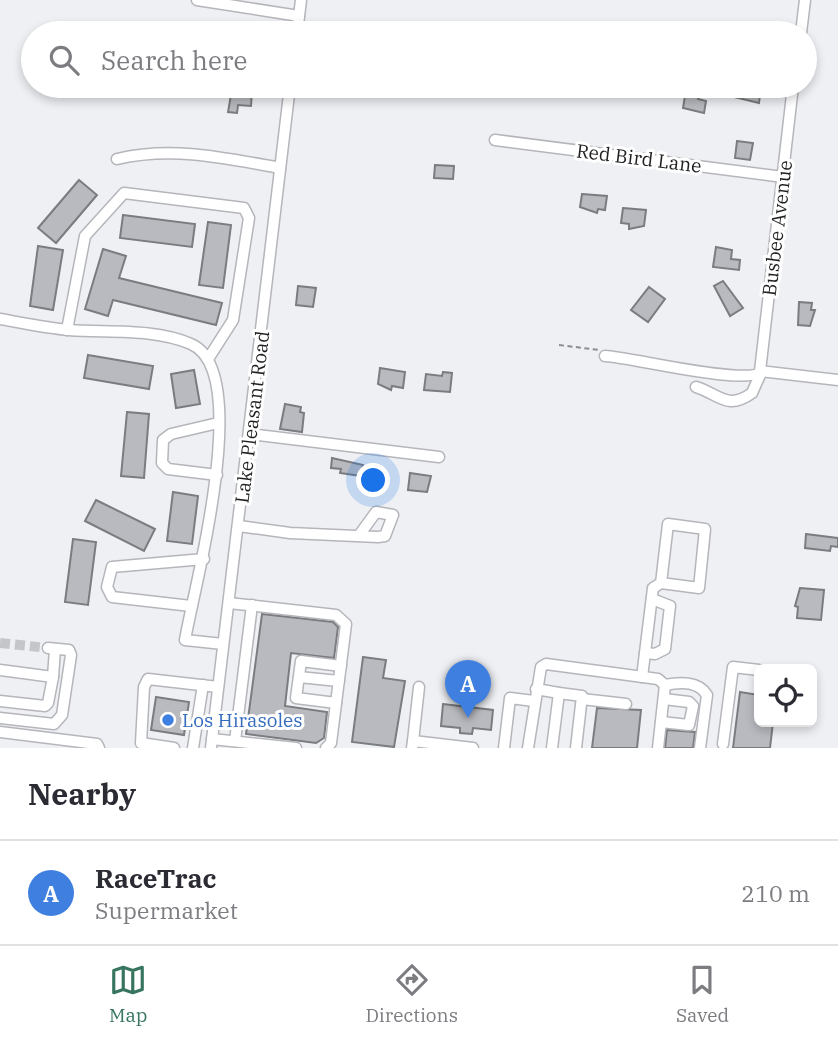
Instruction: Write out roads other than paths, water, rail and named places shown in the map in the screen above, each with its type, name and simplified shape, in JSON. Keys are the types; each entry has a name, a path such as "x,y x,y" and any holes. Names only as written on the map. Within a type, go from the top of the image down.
{"street":[{"path":"197,0 299,16"},
{"path":"298,21 301,0"},
{"path":"802,21 805,0"},
{"name":"Lake Pleasant Road","path":"211,743 289,98"},
{"name":"Busbee Avenue","path":"761,372 792,98"},
{"name":"Red Bird Lane","path":"495,140 783,177"},
{"path":"117,159 146,152 181,152 280,168"},
{"path":"67,330 85,236 124,192 244,208 249,218 233,320 208,359"},
{"path":"0,319 67,330 154,335 192,344 208,359 217,378 217,475 204,559 185,640 223,645"},
{"path":"605,356 728,375 761,372 838,380"},
{"path":"696,387 724,402 736,400 752,393 761,372"},
{"path":"217,475 169,469 162,463 163,440 171,434 218,424"},
{"path":"250,435 439,457"},
{"path":"642,677 653,589 661,583 699,587 705,528 668,524 661,583"},
{"path":"239,526 290,533 360,534"},
{"path":"191,606 112,597 107,587 112,567 204,559"},
{"path":"645,653 655,654 665,649 670,606 652,599"},
{"path":"229,603 336,615 346,624 331,743 326,748"},
{"path":"234,741 252,605"},
{"path":"0,701 45,706 53,677 51,649 69,650 71,655 62,715 57,721 45,724 0,718"},
{"path":"336,703 296,698 301,661 341,666"},
{"path":"528,748 538,671 546,664 658,678 665,685 658,748"},
{"path":"723,744 733,667 754,669"},
{"path":"0,670 53,677"},
{"path":"299,677 339,681"},
{"path":"174,748 142,746 144,687 148,679 218,687"},
{"path":"665,685 676,683 704,689 707,695 700,748"},
{"path":"192,748 203,685"},
{"path":"419,687 413,745 473,748"},
{"path":"536,689 582,696 582,699 626,704"},
{"path":"552,748 559,693"},
{"path":"504,748 510,698 534,701"},
{"path":"576,748 582,699"},
{"path":"661,722 689,724 693,706 689,702 664,699"},
{"path":"0,732 97,744 99,748"},
{"path":"211,743 234,741 296,748"}],"tunnel":[{"path":"0,643 48,648"}],"place":[{"name":"RaceTrac","path":"468,718"},
{"name":"Los Hirasoles","path":"168,720"}]}
